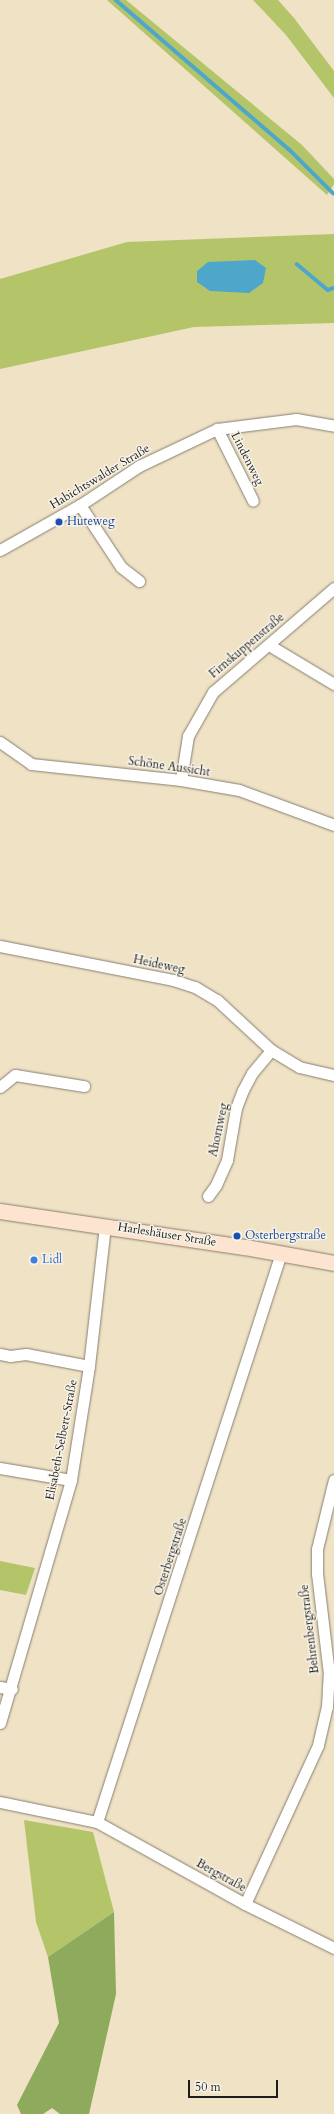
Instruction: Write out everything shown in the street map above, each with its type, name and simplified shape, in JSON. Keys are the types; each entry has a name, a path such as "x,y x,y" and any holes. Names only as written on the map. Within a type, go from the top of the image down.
{"main road":[{"name":"Harleshäuser Straße","path":"0,1211 105,1225 334,1263"}],"street":[{"name":"Habichtswalder Straße","path":"0,550 80,505 139,466 217,429 296,419 334,426"},
{"name":"Lindenweg","path":"217,429 253,501"},
{"path":"80,505 121,567 139,581"},
{"name":"Firnskuppenstraße","path":"181,780 188,736 213,692 334,588"},
{"path":"268,645 334,684"},
{"name":"Schöne Aussicht","path":"0,744 31,764 181,780 239,790 334,825"},
{"name":"Heideweg","path":"0,946 173,980 195,988 217,1000 271,1050 299,1067 334,1075"},
{"name":"Ahornweg","path":"208,1196 216,1185 227,1160 236,1108 243,1090 252,1073 271,1050"},
{"path":"0,1087 15,1075 84,1086"},
{"name":"Elisabeth-Selbert-Straße","path":"0,1723 12,1689 71,1480 89,1366 105,1225"},
{"name":"Osterbergstraße","path":"97,1822 281,1253"},
{"path":"0,1354 10,1356 26,1354 89,1366"},
{"path":"0,1468 71,1480"},
{"name":"Behrenbergstraße","path":"245,1904 318,1745 327,1707 329,1674 317,1574 317,1549 334,1480"},
{"path":"0,1687 12,1689"},
{"name":"Bergstraße","path":"0,1802 97,1822 245,1904 334,1948"}],"green space":[{"path":"107,0 126,0 302,145 334,179 334,184 327,195"},
{"path":"253,0 278,0 294,18 334,71 334,98 286,35"},
{"path":"334,234 334,323 194,327 0,369 0,279 127,242"},
{"path":"0,1561 35,1568 26,1595 0,1590"},
{"path":"24,1820 93,1832 114,1912 48,1957 36,1922"},
{"path":"114,1912 116,1994 89,2114 60,2114 52,2108 43,2114 21,2114 17,2105 59,2023 48,1957"}],"water":[{"path":"255,260 266,268 263,283 249,293 210,291 197,282 197,271 208,262"}],"waterway":[{"path":"116,0 290,150 333,193"},
{"path":"297,264 328,290 334,288"}],"place":[{"name":"Huteweg","path":"59,522"},
{"name":"Osterbergstraße","path":"237,1236"},
{"name":"Lidl","path":"34,1260"}]}
